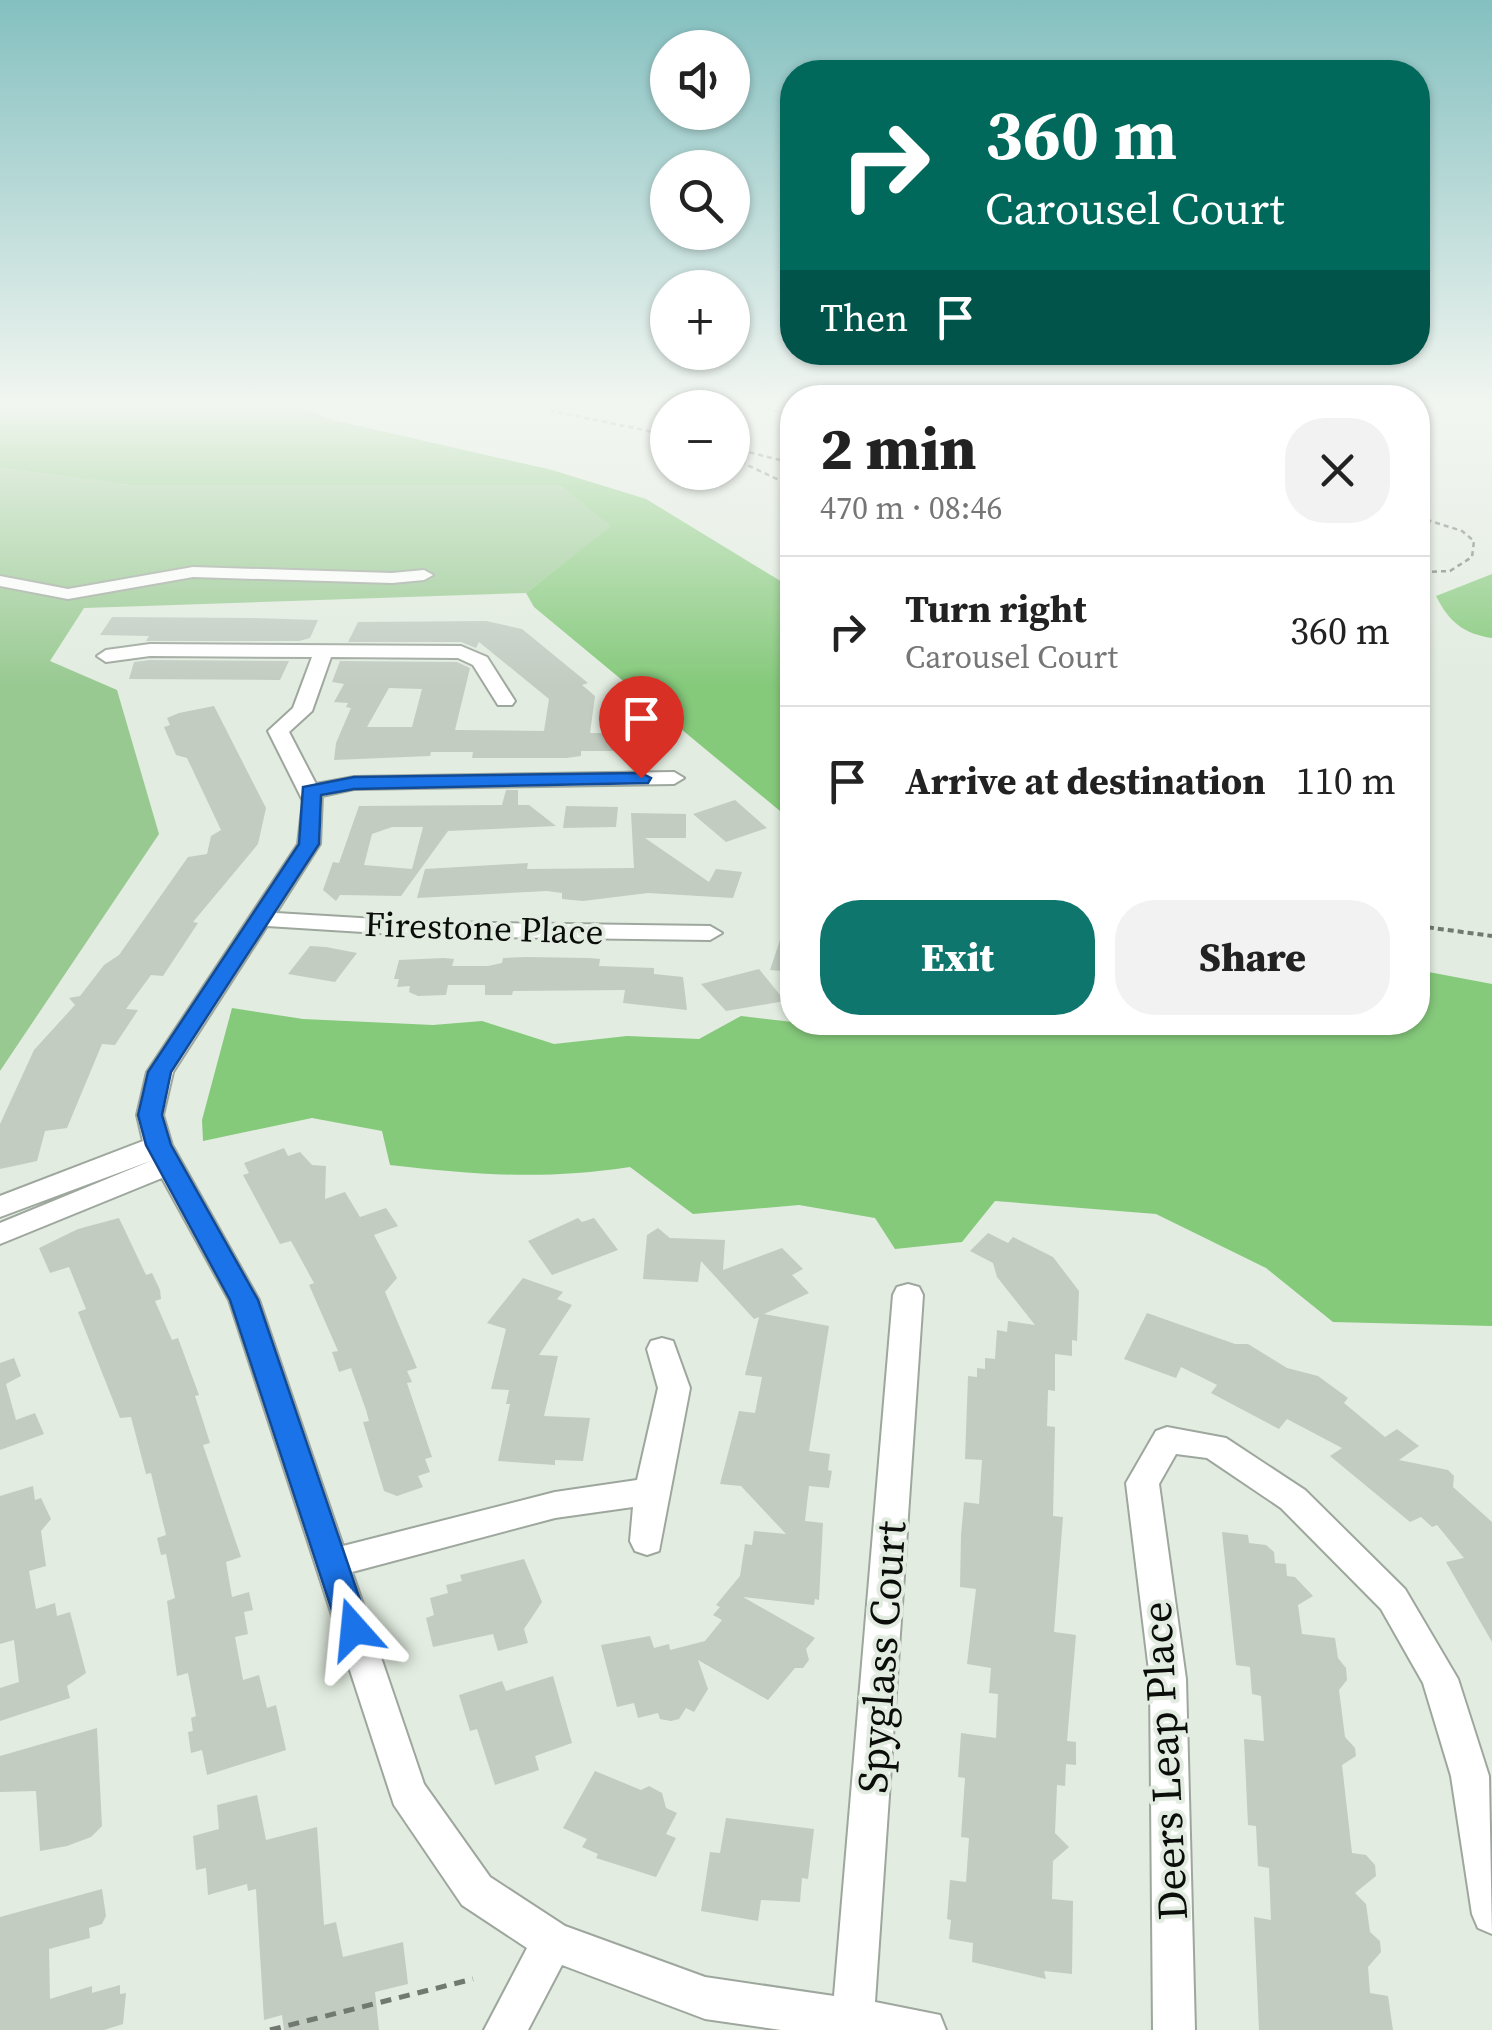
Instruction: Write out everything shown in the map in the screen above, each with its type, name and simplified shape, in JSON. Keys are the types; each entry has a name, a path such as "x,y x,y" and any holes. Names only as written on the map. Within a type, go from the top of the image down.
{"street":[{"path":"0,580 68,594 193,572 424,576"},
{"path":"106,656 150,650 462,652 480,661 504,701"},
{"path":"324,651 302,711 278,731 314,801 309,844 160,1072 150,1115 163,1155 244,1300 408,1793 476,1890 553,1941 705,1998 925,2030"},
{"path":"310,792 354,783 674,778"},
{"name":"Firestone Place","path":"260,919 426,929 710,933"},
{"path":"0,1207 163,1155"},
{"path":"0,1234 163,1155"},
{"name":"Spyglass Court","path":"853,2019 908,1295"},
{"path":"647,1541 651,1491 674,1388 662,1349"},
{"name":"Deers Leap Place","path":"1174,2030 1168,1679 1142,1483 1167,1440 1215,1447 1293,1500 1392,1599 1440,1679 1470,1776 1492,1914"},
{"path":"332,1563 556,1505 651,1491"},
{"path":"505,2030 553,1941"}],"path":[{"path":"1430,522 1462,531 1474,541 1472,557 1450,571 1430,572"},
{"path":"1430,928 1492,936"},
{"path":"270,2030 473,1979"}],"green space":[{"path":"0,497 574,497 612,526 526,593 84,608 50,661 117,690 159,834 0,1071"},
{"path":"574,497 646,499 780,581 780,811 534,607 526,593 611,526"},
{"path":"1492,574 1492,638 1458,625 1436,596"},
{"path":"1430,972 1492,984 1492,1326 1333,1322 1266,1268 1156,1214 995,1201 962,1242 895,1249 875,1218 799,1205 693,1214 630,1167 510,1175 390,1165 382,1131 312,1118 203,1141 202,1120 232,1008 303,1019 433,1025 482,1021 554,1044 627,1036 699,1039 741,1016 780,1020 780,1035 1430,1035"}],"building":[{"path":"112,617 318,620 310,638 299,641 146,641 149,636 100,635"},
{"path":"486,621 522,629 588,683 582,685 595,696 590,733 628,733 620,751 581,751 581,756 566,758 472,758 473,752 431,752 430,756 334,760 336,743 351,708 346,707 348,703 334,702 344,684 332,682 340,661 457,662 470,668 455,730 544,731 549,699 479,642 476,648 461,642 348,642 358,622","holes":["389,688 422,689 412,727 367,727"]},
{"path":"289,661 280,680 129,679 134,662"},
{"path":"214,706 266,808 258,844 193,922 198,923 163,976 151,975 126,1009 138,1010 115,1045 102,1044 67,1128 45,1131 37,1161 0,1169 0,1124 34,1050 75,1005 69,998 80,996 104,965 119,955 188,857 207,854 211,836 221,830 187,758 176,755 164,727 170,725 167,718"},
{"path":"506,790 518,790 518,805 529,805 556,826 448,831 401,896 340,895 336,901 323,890 333,862 339,863 359,806 502,805","holes":["392,827 423,827 412,869 364,865 372,834"]},
{"path":"735,800 767,828 726,842 693,814"},
{"path":"566,806 618,807 616,827 563,828"},
{"path":"631,813 686,814 686,838 645,838 709,882 716,869 742,872 733,898 648,893 583,901 562,899 562,893 547,891 417,898 425,869 528,863 527,869 634,868"},
{"path":"780,940 780,971 770,970"},
{"path":"310,946 357,953 335,982 288,974"},
{"path":"525,957 589,958 600,959 599,966 654,968 654,974 683,977 687,1010 623,1003 625,990 485,995 485,985 448,985 446,995 418,996 409,992 410,986 397,987 399,979 394,979 399,960 454,959 452,966 488,966 502,963 503,958"},
{"path":"759,969 780,995 780,1002 726,1011 701,984"},
{"path":"284,1148 288,1156 300,1152 312,1165 326,1166 325,1199 345,1192 360,1217 386,1208 398,1226 374,1235 397,1278 385,1292 417,1368 407,1371 412,1382 407,1383 432,1457 425,1459 430,1472 418,1476 423,1487 397,1496 384,1491 363,1422 369,1421 366,1410 351,1368 339,1372 332,1352 338,1351 309,1285 314,1283 291,1241 280,1244 243,1175 249,1173 244,1163"},
{"path":"119,1218 146,1275 152,1273 160,1290 161,1299 155,1301 172,1340 178,1338 199,1395 195,1396 210,1443 203,1445 241,1557 226,1562 232,1597 249,1592 253,1610 244,1612 248,1634 235,1637 243,1680 259,1675 267,1708 276,1705 286,1750 207,1775 202,1750 191,1753 188,1732 193,1731 191,1718 196,1716 188,1673 177,1676 167,1601 175,1598 166,1554 161,1555 157,1538 166,1535 151,1473 146,1474 131,1417 120,1418 78,1312 86,1309 69,1267 50,1273 39,1248 78,1229"},
{"path":"578,1218 582,1222 594,1218 618,1250 552,1275 528,1241"},
{"path":"658,1228 670,1238 725,1240 723,1270 782,1248 803,1269 792,1275 809,1293 764,1314 829,1326 809,1451 830,1454 828,1470 832,1471 829,1488 809,1486 805,1521 823,1523 819,1600 815,1599 814,1605 743,1597 815,1638 806,1649 809,1660 803,1668 795,1668 768,1700 698,1660 708,1689 694,1712 686,1708 679,1719 671,1721 660,1719 658,1713 638,1718 634,1703 617,1707 601,1645 650,1636 654,1648 669,1644 670,1650 705,1641 722,1620 713,1615 720,1607 716,1605 740,1576 745,1544 752,1545 754,1531 786,1534 741,1486 720,1484 739,1411 755,1413 762,1377 745,1375 759,1317 754,1319 701,1261 698,1282 643,1279 647,1235"},
{"path":"988,1233 1008,1243 1013,1237 1053,1257 1079,1291 1077,1341 1072,1340 1072,1356 1055,1354 1055,1391 1048,1390 1047,1426 1055,1427 1053,1516 1063,1517 1054,1632 1076,1635 1067,1741 1076,1742 1076,1765 1066,1764 1065,1786 1057,1785 1055,1833 1069,1847 1053,1861 1052,1899 1073,1901 1072,1974 1044,1971 1046,1979 972,1962 973,1943 949,1939 951,1920 947,1919 950,1880 966,1882 969,1838 961,1837 965,1778 958,1777 961,1733 996,1738 998,1694 989,1693 991,1668 967,1664 976,1589 960,1587 961,1535 964,1502 979,1504 982,1460 965,1459 968,1376 977,1377 977,1368 985,1369 985,1358 995,1359 997,1330 1007,1332 1008,1321 1035,1325 997,1277 993,1263 970,1251"},
{"path":"523,1278 563,1292 557,1299 572,1305 539,1355 558,1356 544,1416 590,1418 583,1461 555,1460 555,1465 498,1461 510,1404 506,1404 509,1390 491,1389 506,1329 487,1323"},
{"path":"1147,1313 1235,1344 1248,1344 1287,1368 1318,1376 1348,1398 1344,1403 1385,1437 1397,1429 1419,1446 1399,1460 1448,1470 1454,1476 1453,1487 1492,1522 1492,1642 1446,1562 1464,1558 1437,1525 1432,1527 1421,1517 1410,1522 1330,1456 1342,1448 1287,1419 1279,1429 1211,1393 1217,1385 1181,1367 1176,1378 1124,1359"},
{"path":"14,1358 21,1376 6,1384 16,1420 35,1413 44,1434 0,1450 0,1363"},
{"path":"33,1486 35,1500 41,1498 51,1519 41,1531 46,1566 29,1571 36,1609 55,1603 57,1616 70,1612 86,1673 67,1686 70,1698 0,1721 0,1688 19,1682 14,1640 0,1644 0,1496"},
{"path":"1222,1532 1248,1535 1249,1543 1266,1545 1274,1552 1275,1563 1286,1564 1287,1576 1295,1577 1313,1596 1298,1605 1302,1634 1335,1638 1338,1658 1346,1668 1347,1680 1339,1690 1345,1737 1355,1748 1356,1756 1342,1765 1352,1853 1366,1855 1375,1865 1376,1876 1355,1893 1366,1904 1370,1932 1380,1941 1381,1952 1368,1967 1370,1993 1388,1996 1393,2030 1259,2030 1254,1917 1271,1920 1269,1868 1258,1866 1256,1826 1248,1825 1244,1739 1264,1741 1261,1696 1252,1694 1250,1667 1236,1665"},
{"path":"524,1559 542,1602 524,1629 528,1643 498,1651 493,1634 433,1647 426,1618 434,1615 430,1598 448,1593 446,1585 462,1581 460,1575"},
{"path":"553,1676 572,1743 535,1756 539,1770 495,1785 477,1729 470,1731 459,1695 502,1681 506,1691"},
{"path":"97,1728 102,1826 91,1837 40,1851 36,1791 0,1792 0,1756"},
{"path":"595,1771 641,1790 649,1786 662,1793 666,1808 677,1813 666,1834 676,1838 656,1877 596,1858 598,1854 582,1847 587,1839 563,1828"},
{"path":"257,1795 266,1840 317,1827 324,1925 336,1922 343,1957 403,1942 408,1984 375,1992 379,2030 284,2030 282,2015 264,2020 256,1889 248,1891 247,1884 208,1895 206,1868 196,1870 193,1836 219,1829 217,1805"},
{"path":"726,1818 814,1829 808,1879 802,1878 800,1902 761,1900 758,1921 701,1911 710,1852 720,1853"},
{"path":"102,1889 106,1916 102,1924 89,1928 90,1938 49,1949 50,1999 92,1986 92,1993 120,1985 120,1994 126,1993 123,2024 104,2030 0,2030 0,1917"}],"route":[{"path":"354,1629 244,1300 158,1145 150,1115 160,1072 309,844 314,801 310,792 354,783 641,778"}]}
